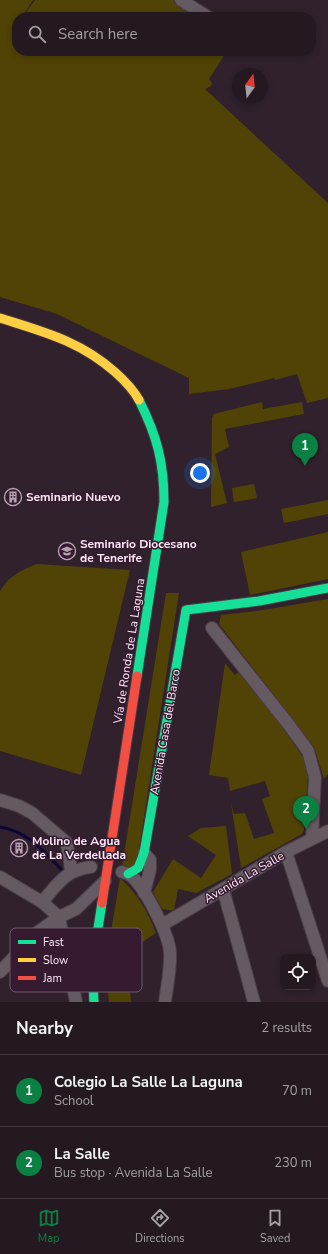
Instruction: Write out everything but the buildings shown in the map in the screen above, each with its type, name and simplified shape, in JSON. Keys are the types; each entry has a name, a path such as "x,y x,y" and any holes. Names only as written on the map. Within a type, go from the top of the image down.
{"main road":[{"name":"Vía de Ronda de La Laguna","path":"0,318 63,339 92,353 114,371 134,392 150,421 161,454 165,483 164,502 97,928"},
{"name":"Avenida Casa del Barco","path":"125,873 138,868 144,853 186,610 259,601 328,588"},
{"name":"Vía de Ronda de La Laguna","path":"92,992 94,1002"}],"street":[{"path":"182,0 200,12"},
{"path":"212,628 289,725 308,752 315,777 312,839"},
{"path":"0,800 19,806 32,814 66,842 71,872"},
{"name":"Avenida La Salle","path":"162,925 286,852 328,831"},
{"path":"286,852 328,981"},
{"name":"Avenida Casa del Barco","path":"144,853 150,860 150,870 144,893"},
{"path":"42,902 71,872 81,868 90,867"},
{"path":"125,873 136,882 144,893 162,925 170,951 165,1002"},
{"path":"0,877 42,902 59,917 61,928"},
{"path":"44,928 59,917 76,909 104,881"},
{"path":"223,889 254,1002"},
{"path":"0,972 10,961"},
{"path":"74,992 76,1002"}],"shaded area":[{"path":"0,0 33,0 26,12 12,12 12,56 224,56 209,79 212,83 211,86 205,89 328,203 328,398 307,403 297,374 229,389 189,394 189,378 57,314 0,297"},
{"path":"35,0 174,0 193,12 26,12"},
{"path":"262,402 263,409 302,402 304,414 225,429 229,447 215,454 227,503 211,507 212,418 214,414"},
{"path":"254,484 257,498 234,502 232,488"},
{"path":"328,500 328,514 284,523 281,509"},
{"path":"328,532 328,579 250,595 241,552"},
{"path":"37,564 130,570 81,775 0,751 0,591 11,577"},
{"path":"166,593 179,593 137,862 132,867 122,867"},
{"path":"328,599 328,774 324,779 314,747 219,624 221,615 257,611"},
{"path":"225,663 235,675 239,672 270,710 301,754 305,762 308,777 304,830 302,834 241,868 231,803 234,814 245,813 254,839 274,833 262,799 270,796 265,781 230,791 228,778 209,775"},
{"path":"226,826 232,874 196,893 178,889 174,911 162,909 153,892 173,859 201,878 216,855 188,836 201,828"},
{"path":"120,878 132,890 141,903 156,933 142,942 142,928 112,928"},
{"path":"108,992 130,992 131,1002 109,1002"}],"waterway":[{"path":"0,827 10,829 26,837 41,849 61,869"}],"traffic: fast":[{"path":"137,676 164,502 161,462 155,438 139,400"},
{"path":"128,874 138,868 144,853 186,610 259,601 328,588"},
{"path":"98,928 102,903"},
{"path":"93,992 94,1002"}],"traffic: slow":[{"path":"0,318 46,333 88,352 102,361 125,381 139,400"}],"traffic: jam":[{"path":"102,903 137,676"}],"place":[{"name":"Colegio La Salle La Laguna","path":"305,466"},
{"name":"Seminario Nuevo","path":"13,497"},
{"name":"Seminario Diocesano de Tenerife","path":"67,551"},
{"name":"La Salle","path":"306,829"},
{"name":"Molino de Agua de La Verdellada","path":"19,848"}]}
